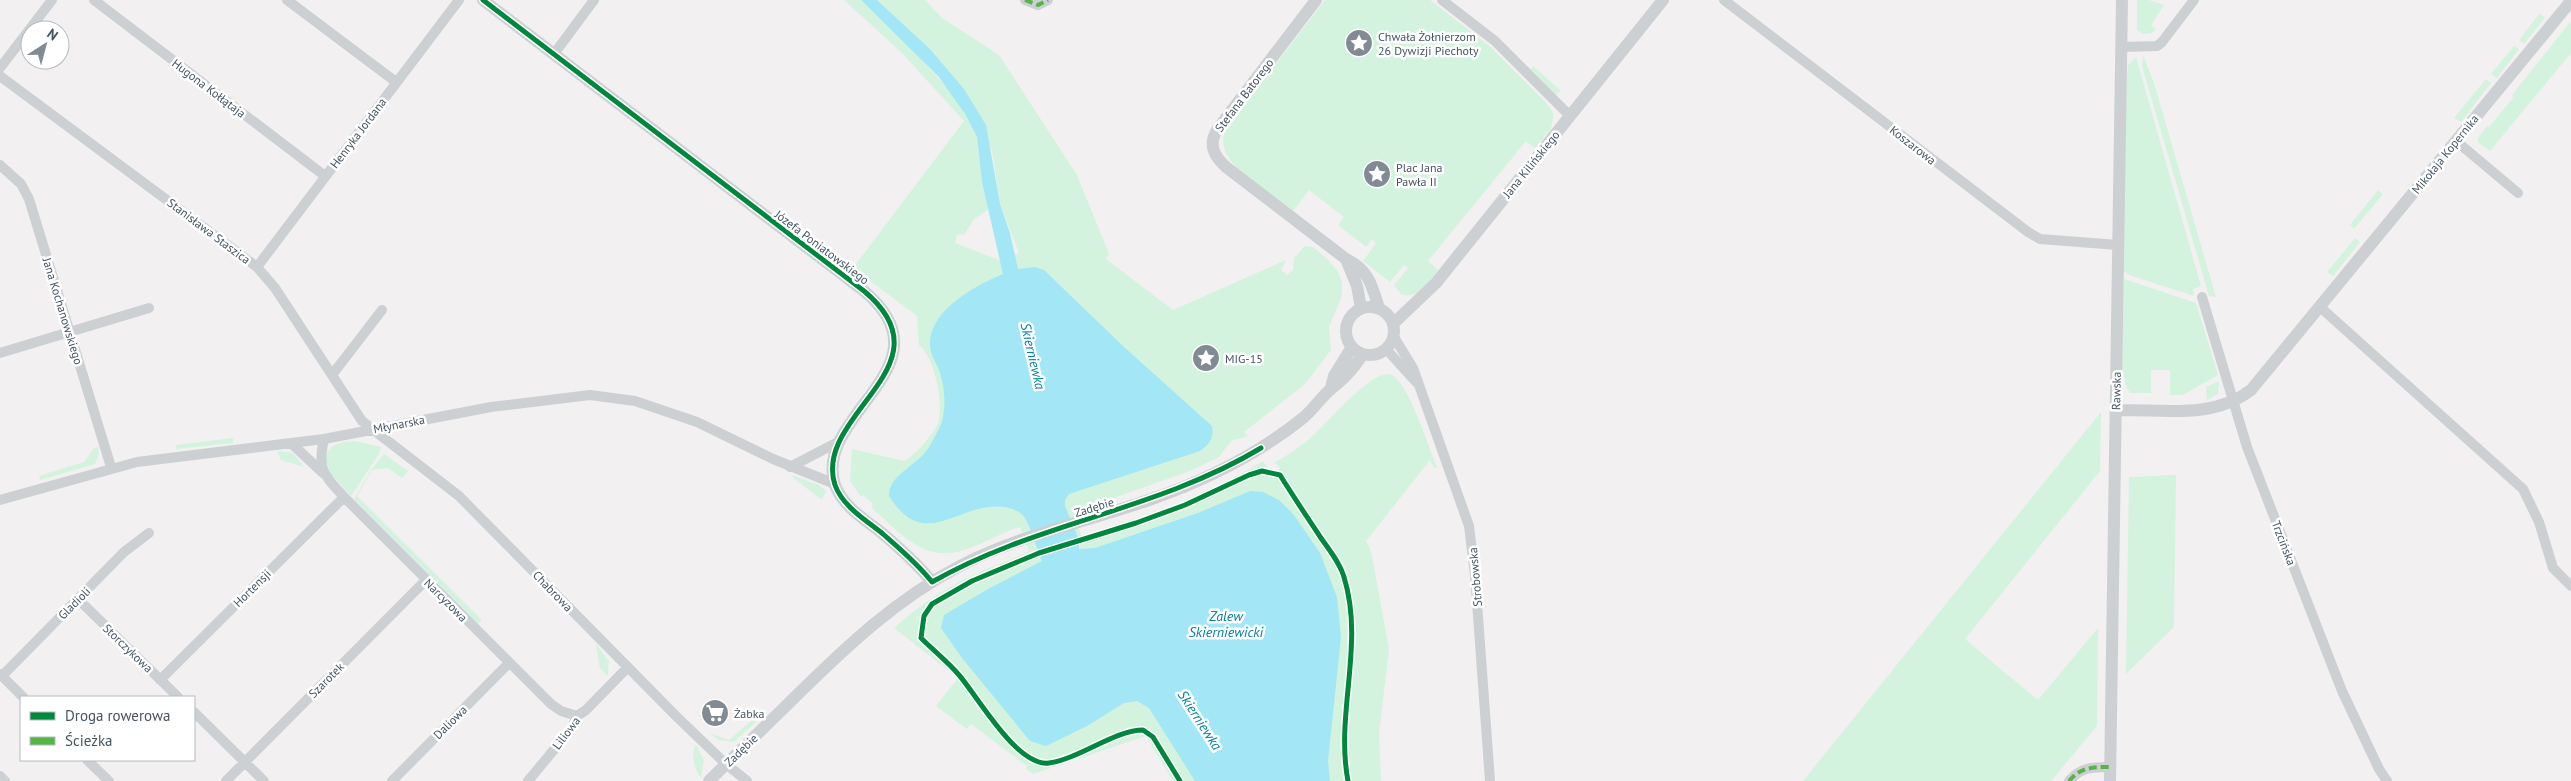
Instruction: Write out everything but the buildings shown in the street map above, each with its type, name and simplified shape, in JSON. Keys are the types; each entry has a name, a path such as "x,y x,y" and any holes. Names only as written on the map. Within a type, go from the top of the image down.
{"street":[{"path":"0,68 52,0"},
{"name":"Hugona Kołłątaja","path":"94,0 325,176"},
{"path":"287,0 396,82"},
{"name":"Henryka Jordana","path":"257,267 459,0"},
{"name":"Józefa Poniatowskiego","path":"483,0 864,291 883,309 894,334 891,361 840,442 832,466 835,484"},
{"path":"554,54 594,0"},
{"path":"1025,0 1038,5 1048,0"},
{"name":"Stefana Batorego","path":"1316,0 1217,130 1212,146 1215,156 1226,167 1346,259 1357,264 1368,275 1379,308"},
{"path":"1442,0 1495,41 1570,116"},
{"name":"Jana Kilińskiego","path":"1394,323 1436,283 1663,0"},
{"name":"Koszarowa","path":"1724,0 2040,240 2118,245"},
{"name":"Rawska","path":"2110,781 2122,0"},
{"path":"2121,46 2156,46 2162,42 2194,0"},
{"name":"Mikołaja Kopernika","path":"2116,410 2212,410 2234,402 2256,384 2571,1"},
{"name":"Stanisława Staszica","path":"0,76 257,267 275,288 355,413 370,430"},
{"path":"2456,142 2518,193"},
{"name":"Jana Kochanowskiego","path":"0,165 21,184 29,199 111,467"},
{"path":"1346,259 1357,286 1361,308"},
{"name":"Trzcińska","path":"2202,297 2247,446 2331,664 2366,743 2387,781"},
{"path":"2320,307 2523,489 2539,522 2553,568 2571,586"},
{"path":"0,353 149,308"},
{"path":"1361,308 1379,308 1394,323 1394,337 1386,349 1377,354 1363,354 1352,347 1346,336 1346,328 1352,315 1361,308"},
{"path":"332,375 382,310"},
{"name":"Strobowska","path":"1394,337 1414,368 1416,382 1462,502 1469,526 1475,567 1490,781"},
{"name":"Zadębie","path":"1331,388 1334,376 1352,347"},
{"name":"Strobowska","path":"1386,349 1416,382"},
{"name":"Zadębie","path":"709,781 873,624 932,582 962,565 1024,540 1175,491 1231,465 1261,448 1305,416 1331,388 1340,384 1363,354"},
{"name":"Młynarska","path":"0,500 111,467 137,462 324,439 568,396 615,397 635,401 697,422 790,467 835,484"},
{"name":"Chabrowa","path":"370,430 459,496 726,764 747,781"},
{"path":"323,473 321,462 324,439"},
{"path":"790,467 840,442"},
{"name":"Narcyzowa","path":"291,443 551,704 561,711 576,716"},
{"path":"835,484 844,501 908,556 932,582"},
{"name":"Hortensji","path":"160,680 344,497"},
{"name":"Gladioli","path":"1,675 135,542 149,533"},
{"name":"Szarotek","path":"226,781 426,580"},
{"name":"Storczykowa","path":"78,599 177,696"},
{"name":"Daliowa","path":"392,781 509,663"},
{"name":"Liliowa","path":"528,781 572,728 576,716 586,710 628,667"},
{"path":"1,675 22,696"},
{"path":"195,713 264,781"},
{"path":"88,761 108,781"},
{"path":"2069,781 2085,768 2110,768"},
{"path":"0,776 6,781"}],"green space":[{"path":"844,0 861,0 901,37 954,95 977,137 982,182 989,209 974,219 964,235 957,234 955,243 999,260 1019,253 1000,204 992,151 963,89 930,49 877,0 925,0 942,18 999,55 1077,175 1109,254 1106,259 1173,310 1286,260 1281,270 1287,275 1293,270 1294,258 1305,246 1313,247 1337,270 1342,282 1342,296 1329,327 1331,350 1305,384 1244,432 1248,436 1231,441 1219,457 1190,471 1074,512 1081,536 1152,513 1197,495 1220,485 1263,461 1272,476 1280,469 1275,462 1291,453 1316,433 1364,386 1384,374 1392,375 1405,390 1412,403 1437,467 1434,468 1430,460 1366,541 1371,551 1389,649 1379,734 1381,781 1173,781 1146,736 1033,774 1026,769 1027,766 971,724 967,729 936,706 958,678 894,628 922,605 953,585 1029,551 1020,527 976,546 954,553 940,553 927,550 904,537 871,507 873,504 863,495 861,497 850,481 852,449 904,461 913,455 923,444 938,423 940,405 937,382 930,360 919,345 917,316 853,268 964,121 902,53"},
{"name":"Plac Jana Pawła II","path":"1325,0 1430,0 1493,49 1546,103 1554,114 1551,129 1535,148 1526,141 1428,261 1438,270 1427,285 1413,295 1401,294 1394,285 1408,268 1404,265 1390,282 1363,261 1376,243 1372,239 1366,247 1338,225 1344,217 1309,190 1293,211 1244,175 1233,164 1226,152 1223,140 1227,128"},
{"path":"2137,0 2149,0 2164,5 2151,25 2156,29 2152,33 2143,34 2137,30"},
{"path":"2540,13 2545,18 2524,44 2519,40"},
{"path":"2571,21 2571,53 2490,151 2478,142 2478,138 2513,98 2512,95"},
{"path":"2514,46 2519,49 2497,78 2491,74"},
{"path":"2143,55 2154,83 2216,297 2209,296 2142,66"},
{"path":"2136,57 2201,286 2193,289 2194,296 2132,276 2123,271 2126,87 2128,65"},
{"path":"1533,66 1561,91 1556,95 1531,69"},
{"path":"2486,79 2491,83 2461,122 2454,118"},
{"path":"2378,190 2383,194 2354,229 2350,225"},
{"path":"2355,238 2360,242 2333,276 2327,272"},
{"path":"2124,279 2196,303 2218,375 2183,395 2170,395 2170,370 2151,370 2151,393 2130,393 2125,384 2125,377 2122,377"},
{"path":"2219,381 2218,394 2207,400 2206,387"},
{"path":"2101,412 2100,471 1965,639 2038,700 2098,628 2097,726 2051,781 1803,781"},
{"path":"233,438 233,443 176,449 176,445"},
{"path":"355,441 381,447 379,454 351,496 330,473 325,458 333,446"},
{"path":"98,447 99,454 95,464 40,480 39,476 84,462 94,448"},
{"path":"277,451 293,453 304,467 281,460"},
{"path":"384,454 408,471 402,478 388,468 372,470 357,496 482,620 478,624 354,499 371,470"},
{"path":"2176,475 2174,627 2126,674 2129,477"},
{"path":"794,476 819,485 826,491 822,500 792,477"},
{"path":"596,644 609,661 608,676 600,669"},
{"path":"752,720 756,722 734,742 719,740 709,733 729,740"},
{"path":"696,745 704,760 701,778 694,762 693,752"}],"water":[{"name":"Zalew Skierniewicki","path":"861,0 877,0 930,49 964,89 986,125 1000,204 1010,233 1018,269 1035,267 1044,270 1124,347 1212,426 1210,440 1200,451 1069,494 1065,500 1065,506 1079,540 1079,549 1095,548 1198,513 1250,491 1263,492 1279,500 1294,515 1320,553 1337,597 1341,637 1328,761 1330,781 1195,781 1149,708 1137,701 1124,703 1087,726 1046,746 1030,741 962,658 941,628 944,615 988,589 1042,561 1025,518 1013,509 991,507 931,523 917,522 903,513 889,496 893,482 927,450 940,427 944,413 943,384 931,352 930,338 934,325 953,303 965,294 1003,274 982,182 977,137 965,114 939,77"}],"marked path":[{"path":"1025,0 1038,5 1048,0"},
{"path":"2069,781 2082,770 2110,767"}],"cycle path":[{"path":"483,0 864,291 888,318 894,343 888,367 875,390 842,435 833,459 835,485 843,500 902,551 932,582 972,562 1013,545 1180,487 1221,469 1261,448"},
{"path":"1180,781 1153,737 1143,730 1132,731 1109,739 1072,756 1049,763 1037,761 1024,754 999,729 959,675 921,638 924,616 932,604 972,581 1039,553 1136,523 1185,505 1249,475 1262,471 1280,475 1334,557 1344,577 1350,602 1352,628 1345,730 1345,756 1348,781"}],"place":[{"name":"Chwała Żołnierzom 26 Dywizji Piechoty","path":"1359,43"},
{"name":"Plac Jana Pawła II","path":"1377,174"},
{"name":"MIG-15","path":"1206,358"},
{"name":"Żabka","path":"715,713"}],"water label":[{"name":"Skierniewka","path":"1033,356"},
{"name":"Skierniewka","path":"1200,720"}]}
